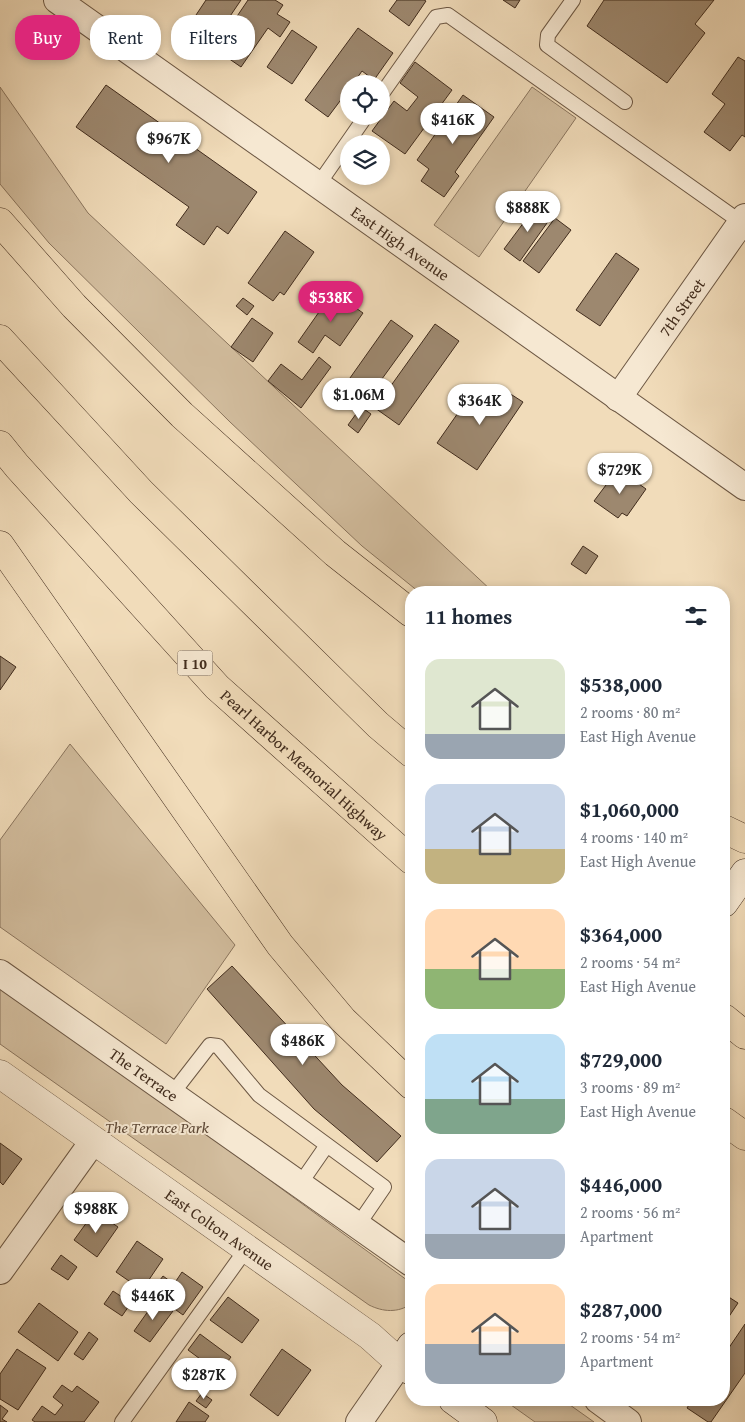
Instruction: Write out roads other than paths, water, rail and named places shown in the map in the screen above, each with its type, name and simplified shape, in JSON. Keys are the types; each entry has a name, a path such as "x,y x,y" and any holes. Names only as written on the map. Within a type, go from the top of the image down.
{"highway":[{"path":"0,222 74,306 182,415 335,553 405,609"},
{"path":"0,338 141,492 378,725 405,749"},
{"name":"Pearl Harbor Memorial Highway","path":"0,445 16,466 217,687 405,855"},
{"path":"0,545 280,945 343,1020 405,1079"},
{"path":"730,832 745,839"},
{"path":"730,1125 745,1136"}],"street":[{"name":"East High Avenue","path":"57,0 745,487"},
{"name":"7th Street","path":"618,398 744,221"},
{"path":"730,895 745,874"},
{"name":"The Terrace","path":"0,972 405,1259"},
{"name":"East Colton Avenue","path":"0,1074 370,1336 405,1358"},
{"path":"0,1271 94,1140"},
{"path":"360,1422 405,1364"},
{"path":"461,1406 483,1422"},
{"path":"606,1406 628,1422"}],"lane":[{"path":"573,0 548,35 547,45 624,102"},
{"path":"390,82 436,17 448,16 744,221"},
{"path":"318,185 360,125"},
{"path":"172,1094 210,1046 218,1046 259,1095 384,1187 358,1225"},
{"path":"300,1184 327,1145"},
{"path":"122,1422 247,1248"}],"park label":[{"name":"The Terrace Park","path":"157,1127"}]}
